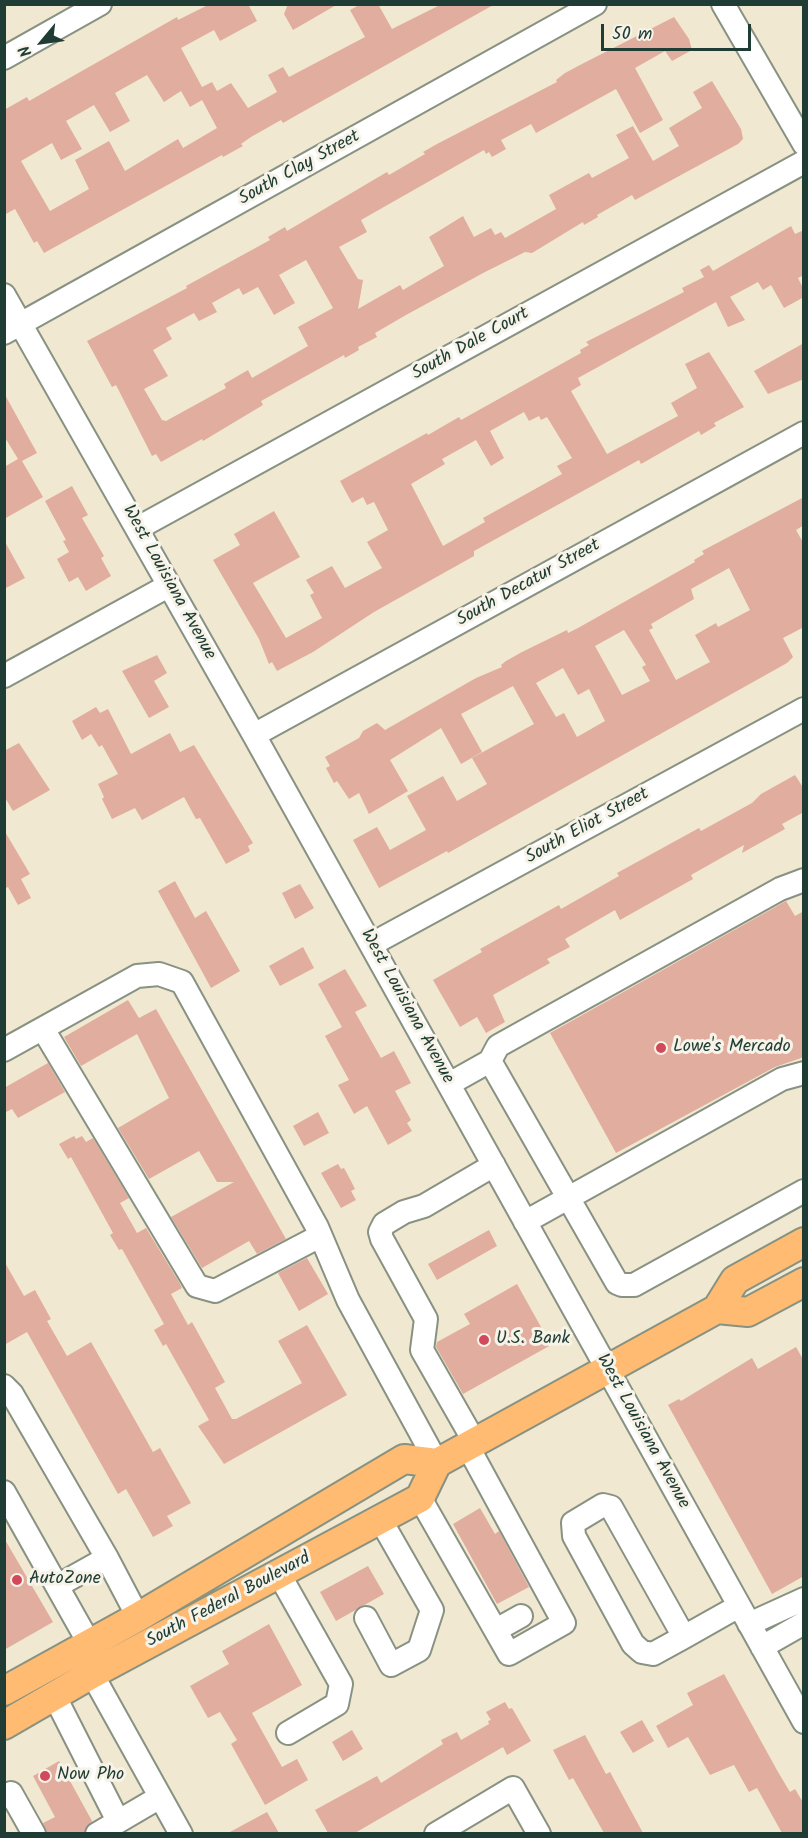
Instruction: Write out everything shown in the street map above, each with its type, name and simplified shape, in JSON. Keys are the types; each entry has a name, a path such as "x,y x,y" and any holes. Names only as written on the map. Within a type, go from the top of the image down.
{"main road":[{"path":"420,1498 437,1463 717,1309 735,1280 804,1242"},
{"path":"717,1309 748,1312 804,1282"},
{"name":"South Federal Boulevard","path":"4,1691 138,1617 404,1459 437,1463"},
{"name":"South Federal Boulevard","path":"4,1725 92,1674 420,1498"}],"street":[{"path":"4,58 100,4"},
{"name":"South Clay Street","path":"12,328 596,4"},
{"path":"723,4 804,144"},
{"name":"South Dale Court","path":"138,528 804,162"},
{"name":"West Louisiana Avenue","path":"4,295 12,328 138,528 168,586 372,944 804,1722"},
{"name":"South Decatur Street","path":"254,735 804,434"},
{"path":"4,676 168,586"},
{"name":"South Eliot Street","path":"372,944 804,709"},
{"path":"448,1084 490,1061 498,1046 780,889 804,880"},
{"path":"4,1050 137,976 159,975 182,982 321,1236 348,1300 437,1463"},
{"path":"43,1029 197,1286 215,1291 321,1236"},
{"path":"490,1061 617,1283 628,1286 804,1191"},
{"path":"525,1222 782,1079 804,1073"},
{"path":"420,1498 509,1654 564,1623 422,1350 426,1319 380,1232 384,1224 394,1218 424,1206 494,1165"},
{"path":"4,1386 12,1394 107,1558 138,1617"},
{"path":"4,1492 88,1643"},
{"path":"684,1637 611,1507 603,1505 573,1523 574,1536 633,1644 642,1652 652,1654 684,1637 744,1615 804,1599"},
{"path":"366,1618 391,1665 418,1650 432,1610 380,1519"},
{"path":"57,1586 107,1558"},
{"path":"279,1574 341,1684 337,1704 288,1733"},
{"path":"496,1630 552,1599"},
{"path":"762,1647 804,1623"},
{"path":"92,1674 181,1833"},
{"path":"54,1695 118,1821"},
{"path":"436,1833 513,1788 539,1833"},
{"path":"7,1790 34,1833"},
{"path":"96,1833 160,1797"}],"building":[{"path":"210,4 248,4 257,21 220,41 214,30 181,48 202,87 212,82 217,91 231,83 248,108 277,92 268,75 283,67 289,77 365,37 350,10 361,4 378,4 392,29 442,4 495,4 283,123 281,120 251,137 241,144 243,146 223,157 222,155 44,253 37,241 34,243 15,209 4,215 4,110 27,97 29,101 177,17 178,20","holes":["147,75 164,102 181,91 190,107 202,100 217,128 183,148 178,139 125,171 109,141 75,160 89,189 50,211 21,161 52,143 61,160 82,149 66,121 94,105 110,132 130,121 115,93"]},
{"path":"288,4 338,4 293,30 284,14"},
{"path":"674,17 689,39 692,50 672,61 665,51 635,68 663,120 640,133 616,89 536,133 531,124 501,140 506,149 492,157 484,150 361,220 367,232 339,247 358,279 363,280 358,309 400,285 403,290 444,266 429,237 463,216 474,237 491,228 495,235 501,232 505,238 556,209 549,195 589,173 592,178 629,158 616,135 633,126 653,161 679,146 669,128 702,108 693,92 712,81 741,129 743,139 738,144 635,200 632,195 597,215 598,217 584,225 583,222 532,253 525,252 406,315 375,333 377,337 358,347 359,350 345,358 344,355 261,401 263,405 203,441 202,439 161,462 156,454 152,456 116,385 112,387 87,341 187,288 186,286 270,240 268,237 285,227 287,231 387,172 389,175 425,154 423,152 437,144 557,82 556,80 565,73","holes":["306,260 333,308 298,327 308,346 252,378 248,370 224,384 226,388 166,421 162,420 144,389 168,376 153,350 172,339 166,328 194,313 199,321 217,312 212,303 239,288 243,295 258,287 274,315 295,303 279,275"]},
{"path":"791,226 795,234 804,230 804,275 798,278 804,290 804,297 784,308 771,285 763,290 758,282 730,297 745,320 728,327 716,302 578,378 581,385 571,391 607,454 678,416 671,403 697,388 685,364 709,352 744,407 714,423 716,426 701,435 699,431 641,464 639,460 474,551 474,556 374,612 313,652 277,671 272,662 269,664 259,639 213,560 240,545 234,534 274,511 300,557 253,583 286,638 322,618 310,595 314,593 306,580 332,566 345,588 382,568 367,542 388,530 374,502 367,505 363,497 352,503 340,481 427,433 428,435 459,417 461,420 581,353 580,350 589,345 586,342 684,292 682,288 704,277 700,270 709,265 713,271","holes":["524,412 529,421 539,416 541,420 547,417 572,458 557,466 562,474 483,518 485,522 443,546 411,484 445,464 442,459 476,440 491,466 504,458 490,431"]},
{"path":"804,343 804,379 768,394 754,371"},
{"path":"4,393 37,453 22,461 43,497 4,519 4,467 18,459 4,436"},
{"path":"72,486 88,515 82,518 104,556 101,558 111,576 86,591 78,577 69,582 57,559 69,552 63,541 66,540 45,501"},
{"path":"804,497 804,525 796,530 804,544 804,627 783,638 793,657 787,663 448,853 447,851 379,888 353,840 377,827 390,850 426,830 407,796 443,776 457,801 487,784 472,758 534,724 513,686 461,714 482,752 461,764 441,728 390,760 408,791 369,814 359,793 349,799 337,781 334,783 326,768 330,766 325,757 359,738 363,731 377,723 385,730 476,678 502,667 501,665 506,661 522,652 567,630 568,633 578,628 695,562 694,560 704,554 702,551","holes":["729,568 750,610 718,627 716,623 695,635 710,662 676,680 649,630 653,628 651,624 694,599 691,589","624,630 646,665 642,667 650,681 622,695 595,646","563,668 578,695 589,689 605,721 577,737 564,713 556,717 536,683"]},
{"path":"4,540 25,578 4,589"},
{"path":"157,655 167,673 154,681 169,707 149,718 122,671"},
{"path":"96,707 100,713 108,709 131,754 170,733 180,752 194,745 253,843 248,846 250,851 226,864 200,818 196,819 184,797 142,820 135,808 112,819 102,799 104,797 98,784 118,774 102,745 99,747 91,734 82,740 72,721"},
{"path":"19,743 50,790 13,811 4,796 4,751"},
{"path":"795,775 804,789 804,812 782,824 785,829 742,853 744,845 691,875 693,879 620,920 615,910 565,939 570,947 547,959 550,963 493,995 505,1022 486,1033 477,1017 460,1027 433,980 482,952 480,949 559,905 561,909 619,876 617,873 699,828 701,831 752,803 761,794"},
{"path":"4,830 30,874 21,879 31,898 18,905 8,887 4,889"},
{"path":"175,881 195,918 206,911 240,971 211,988 158,891"},
{"path":"300,884 314,908 295,919 282,893"},
{"name":"Lowe's Mercado","path":"786,901 795,916 804,911 804,1057 775,1067 616,1153 550,1033"},
{"path":"303,947 314,968 280,986 269,966"},
{"path":"345,969 367,1006 355,1012 381,1058 394,1051 411,1083 395,1091 411,1120 407,1123 412,1131 388,1145 367,1106 354,1114 338,1085 349,1080 325,1036 342,1027 318,984"},
{"path":"128,1000 139,1018 156,1009 286,1239 257,1254 249,1241 202,1268 171,1217 234,1182 217,1182 199,1151 149,1179 118,1128 169,1098 137,1034 81,1066 64,1037"},
{"path":"48,1063 65,1092 18,1118 12,1109 4,1113 4,1088"},
{"path":"318,1112 329,1133 304,1146 293,1126"},
{"path":"74,1136 76,1139 82,1136 86,1142 93,1138 129,1198 120,1203 137,1233 146,1228 179,1282 182,1288 171,1294 188,1325 192,1322 225,1382 215,1388 232,1419 236,1419 302,1383 278,1341 307,1325 347,1395 224,1464 198,1426 209,1420 166,1344 163,1346 154,1330 164,1324 122,1249 119,1250 110,1235 113,1233 71,1157 68,1159 59,1144"},
{"path":"338,1164 341,1169 344,1168 355,1189 351,1191 356,1200 341,1208 321,1173"},
{"path":"489,1230 497,1246 437,1280 428,1264"},
{"path":"307,1258 328,1294 299,1311 278,1273"},
{"path":"4,1261 24,1296 35,1290 51,1319 47,1321 67,1356 91,1342 153,1452 160,1448 191,1503 167,1516 173,1526 153,1537 126,1489 118,1494 27,1332 4,1345"},
{"path":"517,1284 551,1345 463,1394 436,1347 437,1342 470,1324 464,1314"},
{"path":"796,1347 804,1361 804,1576 772,1594 668,1405 679,1399 681,1401 752,1358 758,1369"},
{"path":"480,1508 495,1534 499,1531 529,1587 497,1604 453,1524"},
{"name":"AutoZone","path":"4,1538 53,1622 4,1650"},
{"path":"368,1566 384,1594 336,1621 320,1592"},
{"path":"269,1624 302,1685 252,1713 282,1767 297,1759 308,1780 265,1805 231,1744 237,1740 220,1712 208,1718 190,1686 229,1664 222,1651"},
{"path":"724,1674 790,1792 795,1789 804,1804 804,1833 782,1833 757,1788 749,1792 734,1765 710,1775 688,1737 668,1748 656,1726 693,1705 687,1693"},
{"path":"505,1702 509,1709 512,1708 531,1741 507,1755 503,1747 355,1833 328,1833 315,1810 377,1776 381,1783 443,1744 441,1740 457,1732 461,1740 489,1724 488,1721 491,1720 486,1712"},
{"path":"642,1720 654,1741 633,1753 620,1732"},
{"path":"352,1730 363,1749 343,1761 332,1742"},
{"path":"585,1735 606,1774 610,1772 643,1833 604,1833 573,1778 569,1780 553,1750"},
{"path":"59,1761 92,1821 84,1833 47,1833 43,1823 55,1817 33,1776"},
{"path":"267,1812 279,1833 228,1833"}],"place":[{"name":"Lowe's Mercado","path":"661,1048"},
{"name":"U.S. Bank","path":"484,1340"},
{"name":"AutoZone","path":"17,1580"},
{"name":"Now Pho","path":"45,1776"}]}
